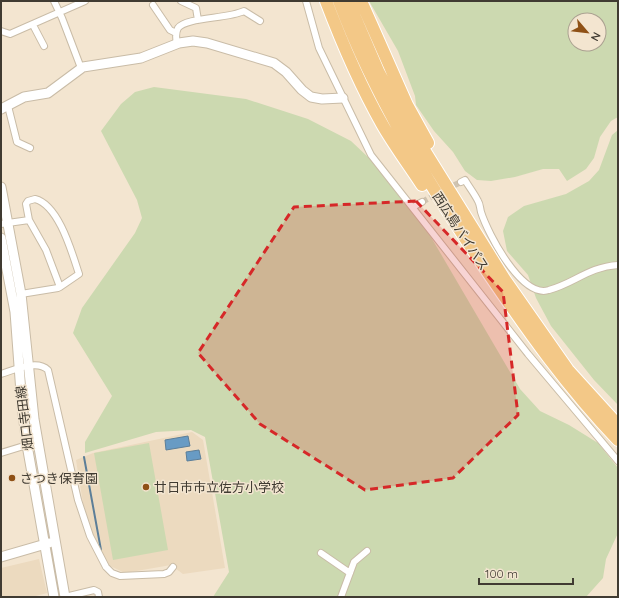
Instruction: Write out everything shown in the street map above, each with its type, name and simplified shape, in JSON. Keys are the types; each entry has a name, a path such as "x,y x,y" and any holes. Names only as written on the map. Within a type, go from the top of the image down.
{"highway":[{"path":"326,1 362,87 383,125 428,194 473,251"},
{"name":"西広島バイパス","path":"339,1 371,78 438,196 526,329 567,382 618,440"},
{"name":"西広島バイパス","path":"348,1 379,73 401,113 425,154 505,280 540,333 568,370 618,425"},
{"path":"361,1 407,105 482,242"},
{"path":"567,382 618,447"}],"street":[{"path":"54,1 81,68"},
{"path":"1,31 10,34 85,1"},
{"path":"181,1 196,8 198,20"},
{"path":"306,1 319,48 371,155 528,354 618,461"},
{"path":"153,8 170,30 176,33"},
{"path":"177,44 176,33 182,25 198,20 233,16 244,11 260,20"},
{"path":"33,24 44,46"},
{"path":"30,148 17,142 4,107 24,97 48,93 81,68 94,64 141,58 177,44 200,41 261,58 280,67 311,97 322,99 343,98"},
{"path":"461,182 465,180 479,202 481,213 496,243 515,273 525,284 533,289 542,292 550,290 588,272 618,265"},
{"path":"1,187 5,223 21,294 34,418 54,541 65,597 94,590 98,592 99,597"},
{"path":"21,294 60,287 79,274 64,231 56,218 39,200 34,199 28,201 26,204 29,220 46,250 60,287"},
{"path":"413,207 422,202"},
{"path":"5,223 29,220"},
{"name":"畑口寺田線","path":"1,238 15,312 27,445 54,597"},
{"path":"1,374 29,366 43,367 50,373 79,502 92,540 109,570 116,575 124,577 164,574 169,572 173,567"},
{"path":"1,453 27,445"},
{"path":"1,557 54,541"},
{"path":"341,597 354,562 367,551"},
{"path":"321,553 350,573"}],"highlighted area":[{"path":"416,201 503,292 518,415 453,478 365,490 260,424 198,353 294,207"}],"shaded area":[{"name":"廿日市市立佐方小学校","path":"192,432 203,440 225,568 183,574 171,565 125,573 108,565 94,539 83,503 76,460 93,453"},
{"path":"39,559 47,593 32,597 1,597 1,568"}],"green space":[{"path":"369,1 618,1 618,117 611,121 600,137 594,158 586,169 567,181 559,169 543,169 515,177 491,181 477,180 465,171 453,152 434,131 416,105 415,96 398,51"},
{"path":"154,87 246,99 308,119 351,141 387,175 428,232 520,389 540,411 569,425 598,443 618,468 618,533 606,559 603,578 586,597 213,597 229,572 205,437 191,430 156,432 85,453 85,442 112,396 73,333 82,308 135,233 142,218 137,200 101,131 121,104 135,92"},
{"path":"618,130 618,405 594,380 551,326 536,298 528,275 507,251 503,231 508,217 524,206 566,194 589,181 599,170 612,135"},
{"path":"149,443 168,550 113,560 94,453"}],"water":[{"path":"188,436 190,446 166,450 165,440"},
{"path":"199,450 201,459 187,461 186,452"}],"waterway":[{"path":"84,457 101,550"}],"tunnel":[{"path":"446,189 461,182"},
{"path":"422,202 438,193"}],"place":[{"name":"さつき保育園","path":"12,478"},
{"name":"廿日市市立佐方小学校","path":"146,487"}]}
